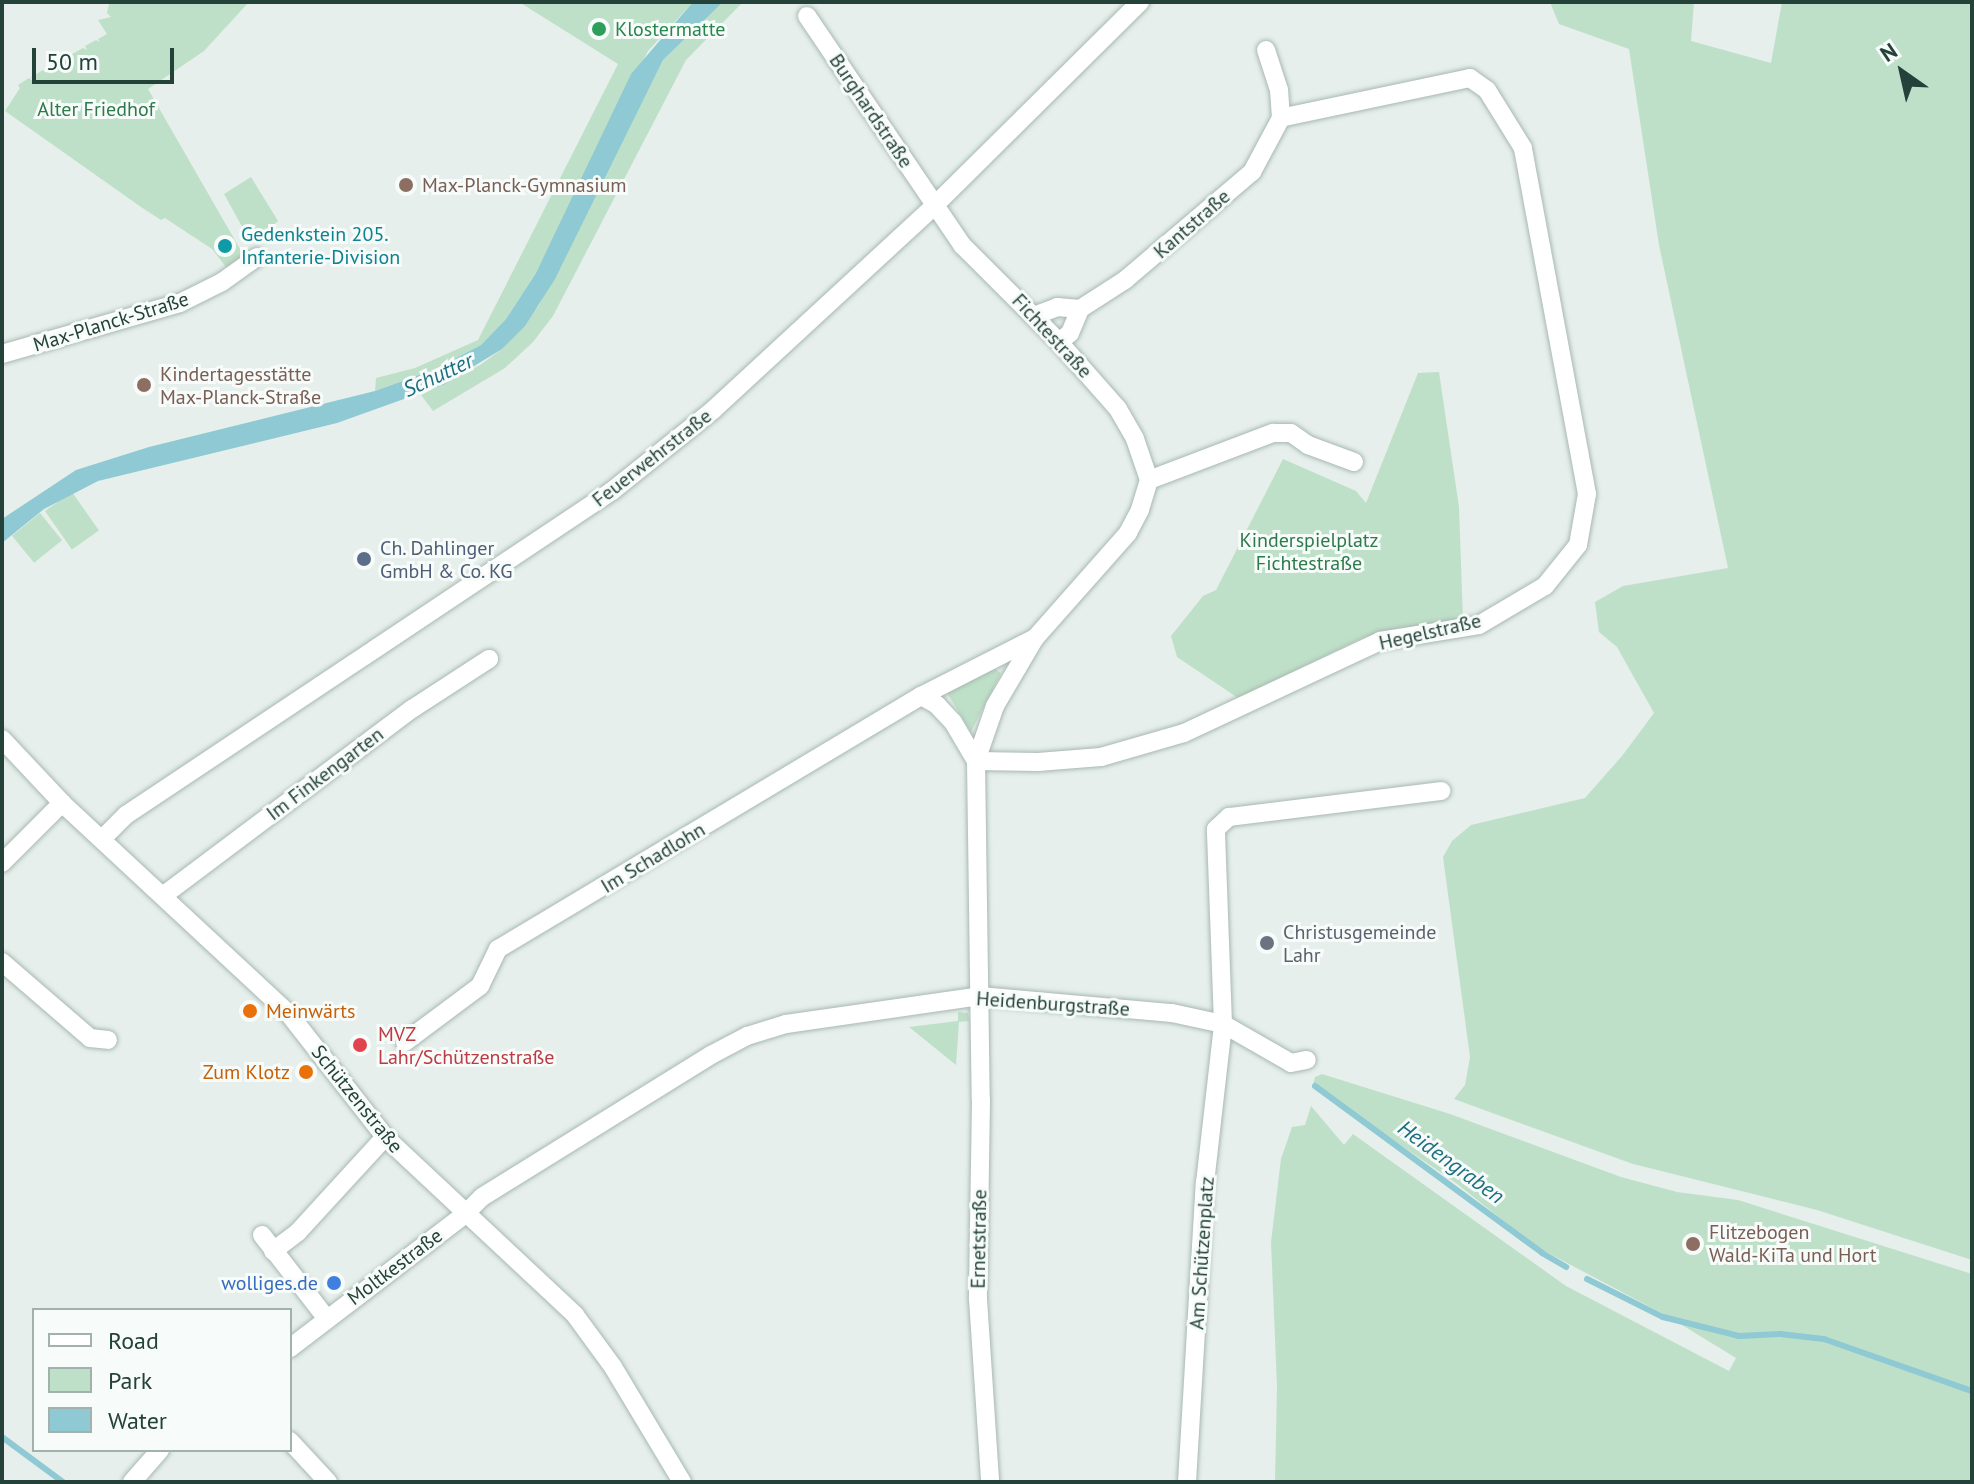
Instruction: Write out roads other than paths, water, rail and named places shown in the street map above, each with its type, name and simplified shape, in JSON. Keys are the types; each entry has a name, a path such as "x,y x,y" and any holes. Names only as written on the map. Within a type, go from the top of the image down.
{"street":[{"name":"Feuerwehrstraße","path":"103,838 126,815 612,491 713,410 934,206 1140,2"},
{"name":"Burghardstraße","path":"807,16 934,206"},
{"path":"1266,50 1279,90 1281,118"},
{"name":"Hegelstraße","path":"976,761 1038,762 1101,757 1184,733 1380,641 1479,625 1545,586 1578,545 1587,494 1523,148 1487,90 1470,78 1281,118"},
{"name":"Kantstraße","path":"1059,342 1070,333 1080,309 1125,280 1252,172 1281,118"},
{"name":"Fichtestraße","path":"934,206 962,245 1059,342 1118,409 1135,439 1149,480"},
{"name":"Max-Planck-Straße","path":"2,354 180,303 222,282 257,257"},
{"name":"Kantstraße","path":"1034,316 1057,307 1080,309"},
{"path":"980,996 976,761 995,706 1035,638 1128,533 1140,510 1149,480 1273,433 1291,433 1308,445 1354,462"},
{"path":"921,696 1035,638"},
{"name":"Im Finkengarten","path":"164,895 412,709 489,659"},
{"path":"921,696 937,705 953,722 976,761"},
{"name":"Im Schadlohn","path":"405,1042 480,986 498,949 921,696"},
{"name":"Schützenstraße","path":"2,739 62,803 289,1014 385,1137 464,1215 541,1279 575,1315 605,1354 682,1482"},
{"path":"1223,1024 1216,829 1229,817 1441,791"},
{"path":"2,863 62,803"},
{"path":"2,962 90,1038 108,1040"},
{"name":"Heidenburgstraße","path":"464,1215 482,1197 611,1114 747,1036 786,1024 980,996 1172,1013 1223,1024 1299,1062"},
{"name":"Ernetstraße","path":"980,996 978,1299 990,1482"},
{"name":"Am Schützenplatz","path":"1187,1482 1205,1183 1223,1024"},
{"path":"273,1251 298,1232 385,1137"},
{"name":"Moltkestraße","path":"292,1346 464,1215"},
{"name":"Moltkestraße","path":"262,1235 327,1319"},
{"path":"292,1443 328,1482"},
{"path":"132,1482 158,1452"}],"water":[{"name":"Schutter","path":"693,2 723,2 663,60 555,279 525,326 502,349 443,385 337,423 98,481 44,509 2,543 2,519 76,470 149,447 375,391 433,370 481,345 506,319 536,273 631,74"}],"waterway":[{"name":"Heidengraben","path":"1315,1086 1542,1253 1566,1267"},
{"name":"Heidengraben","path":"1587,1279 1663,1317 1739,1336 1780,1334 1824,1339 1972,1391"},
{"path":"2,1437 63,1482"}],"place":[{"name":"Klostermatte","path":"599,29"},
{"name":"Max-Planck-Gymnasium","path":"406,185"},
{"name":"Gedenkstein 205. Infanterie-Division","path":"225,246"},
{"name":"Kindertagesstätte Max-Planck-Straße","path":"144,385"},
{"name":"Ch. Dahlinger GmbH & Co. KG","path":"364,559"},
{"name":"Christusgemeinde Lahr","path":"1267,943"},
{"name":"Meinwärts","path":"250,1011"},
{"name":"MVZ Lahr/Schützenstraße","path":"360,1045"},
{"name":"Zum Klotz","path":"306,1072"},
{"name":"Flitzebogen Wald-KiTa und Hort","path":"1693,1244"},
{"name":"wolliges.de","path":"334,1283"}],"park label":[{"name":"Alter Friedhof","path":"96,109"},
{"name":"Kinderspielplatz Fichtestraße","path":"1309,552"}]}
